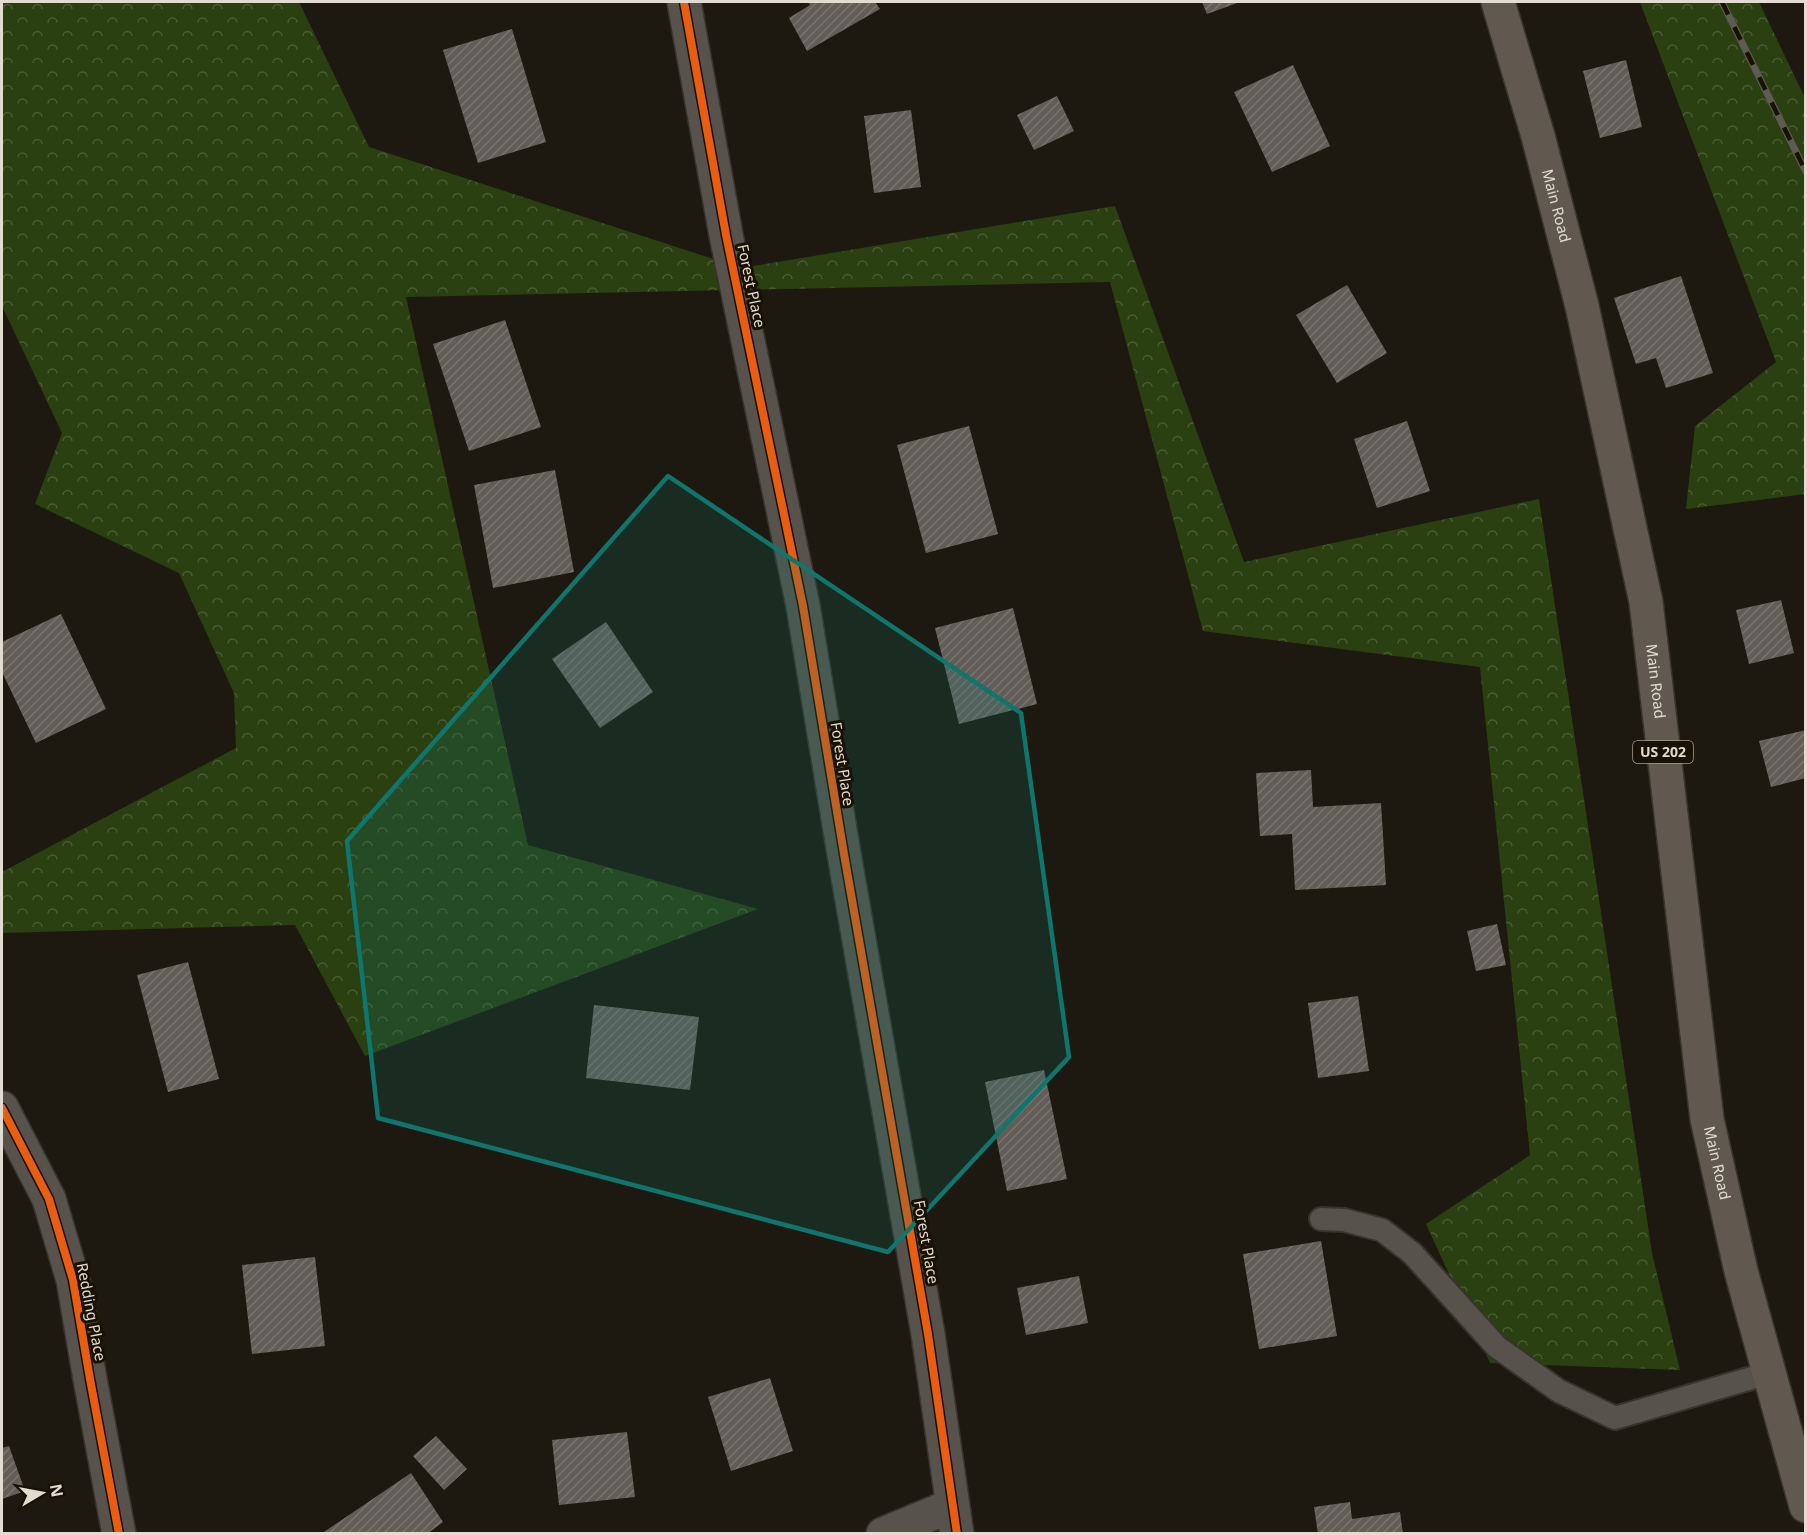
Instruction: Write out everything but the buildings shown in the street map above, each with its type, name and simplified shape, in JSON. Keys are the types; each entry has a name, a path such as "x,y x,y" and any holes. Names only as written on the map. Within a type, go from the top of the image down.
{"main road":[{"name":"Main Road","path":"1498,2 1538,136 1582,306 1646,602 1707,1119 1741,1271 1806,1506"}],"street":[{"name":"Forest Place","path":"684,2 726,235 803,606 928,1334 955,1520"},
{"name":"Redding Place","path":"2,1108 49,1199 74,1280 119,1533"},
{"path":"883,1533 955,1520"}],"lane":[{"path":"1322,1219 1344,1220 1382,1230 1412,1253 1497,1347 1559,1390 1615,1418 1769,1373"}],"highlighted area":[{"path":"668,476 1021,713 1069,1057 888,1252 378,1118 347,841"}],"green space":[{"path":"2,2 299,2 369,147 741,268 1115,206 1244,562 1539,499 1652,1253 1680,1370 1490,1363 1426,1224 1530,1155 1480,667 1203,631 1110,282 406,297 528,845 758,909 365,1056 295,925 2,933 2,872 236,748 234,693 179,573 35,504 62,433 2,306"},
{"path":"1640,2 1759,2 1805,98 1805,494 1686,509 1695,426 1776,362"}],"railway":[{"path":"1722,2 1806,172"}],"cycle path":[{"path":"684,2 726,235 803,606 928,1334 957,1534"},
{"path":"2,1108 49,1199 73,1280 119,1534"}]}
